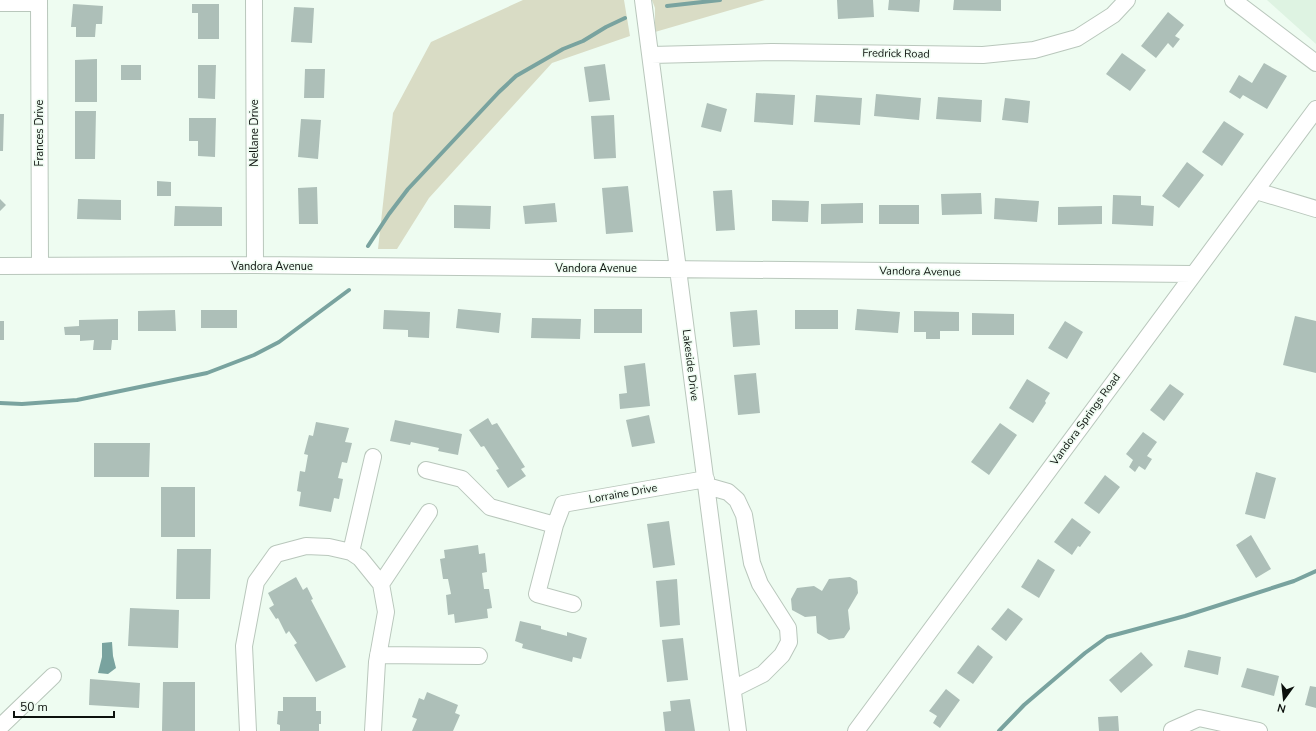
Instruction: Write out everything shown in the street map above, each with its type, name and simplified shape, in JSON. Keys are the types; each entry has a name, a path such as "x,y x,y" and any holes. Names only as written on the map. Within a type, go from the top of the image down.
{"street":[{"name":"Nellane Drive","path":"254,0 255,265"},
{"name":"Lakeside Drive","path":"643,0 738,731"},
{"name":"Fredrick Road","path":"651,55 772,52 983,55 1034,50 1077,38 1113,15 1127,0"},
{"path":"1233,0 1316,63"},
{"path":"0,3 39,2"},
{"name":"Frances Drive","path":"39,2 40,266"},
{"name":"Vandora Springs Road","path":"856,731 1192,274 1256,191 1316,109"},
{"path":"1256,191 1316,209"},
{"name":"Vandora Avenue","path":"0,266 255,265 1192,274"},
{"path":"351,552 372,457"},
{"path":"426,470 462,479 490,507 555,525 537,594 573,604"},
{"path":"706,483 728,492 737,500 744,515 752,563 760,584 788,628 789,642 782,655 763,674 732,689"},
{"name":"Lorraine Drive","path":"555,525 563,504 706,483"},
{"path":"381,584 429,512"},
{"path":"248,731 244,646 256,582 276,554 306,546 328,546 351,552 360,558 381,584 386,612 378,656 374,731"},
{"path":"378,656 479,656"},
{"path":"0,726 53,676"},
{"path":"1172,730 1199,718 1259,731"}],"shaded area":[{"path":"523,0 624,0 630,36 552,63 429,198 397,249 378,249 393,113 431,42"},
{"path":"652,0 765,0 655,32 655,8"},
{"path":"1267,0 1316,0 1316,44"}],"water":[{"path":"112,642 116,668 108,674 98,673 102,657 102,643"}],"building":[{"path":"837,0 873,0 874,17 838,19"},
{"path":"889,0 920,0 919,12 888,10"},
{"path":"954,0 1001,0 1001,11 953,10"},
{"path":"73,4 103,6 102,24 96,24 95,37 76,37 76,27 71,27"},
{"path":"192,4 219,4 219,39 198,39 198,13 192,13"},
{"path":"294,7 314,8 312,43 291,42"},
{"path":"1168,12 1184,25 1175,36 1180,39 1173,48 1168,43 1156,58 1141,46"},
{"path":"1122,53 1146,70 1130,91 1106,74"},
{"path":"97,59 97,102 75,102 75,60"},
{"path":"1264,63 1287,76 1267,109 1243,95 1240,99 1229,92 1239,75 1252,83"},
{"path":"605,64 610,100 589,102 584,67"},
{"path":"121,65 141,65 141,80 121,80"},
{"path":"198,65 216,65 215,99 198,98"},
{"path":"305,69 325,69 324,98 304,98"},
{"path":"756,93 795,95 793,125 754,122"},
{"path":"876,94 921,98 919,120 874,116"},
{"path":"816,95 862,98 860,125 814,122"},
{"path":"938,97 982,100 981,122 936,119"},
{"path":"1005,98 1030,101 1028,123 1002,120"},
{"path":"707,103 727,109 721,132 701,127"},
{"path":"75,111 96,111 95,159 75,159"},
{"path":"0,114 4,114 3,151 0,151"},
{"path":"614,115 616,158 594,159 591,116"},
{"path":"189,118 216,118 215,157 198,156 198,141 189,141"},
{"path":"301,119 321,120 318,159 298,157"},
{"path":"1224,121 1244,134 1222,166 1202,152"},
{"path":"1187,162 1204,175 1179,208 1162,196"},
{"path":"157,181 171,182 171,196 157,196"},
{"path":"628,186 633,232 606,234 602,188"},
{"path":"317,187 318,224 299,224 298,188"},
{"path":"732,190 735,230 716,231 713,191"},
{"path":"981,193 982,214 942,215 941,194"},
{"path":"1113,195 1141,196 1141,205 1154,206 1153,226 1112,224"},
{"path":"995,198 1039,201 1037,222 994,219"},
{"path":"0,199 6,205 0,211"},
{"path":"78,199 121,200 121,220 77,219"},
{"path":"772,200 809,201 808,222 772,221"},
{"path":"555,203 557,222 525,224 523,206"},
{"path":"863,203 863,223 821,224 821,204"},
{"path":"454,205 491,206 490,229 454,228"},
{"path":"879,205 919,205 919,224 879,224"},
{"path":"175,206 222,207 222,226 174,226"},
{"path":"1102,206 1102,224 1058,225 1058,207"},
{"path":"458,309 501,313 499,333 456,328"},
{"path":"594,309 642,309 642,333 594,333"},
{"path":"857,309 900,312 898,333 855,330"},
{"path":"175,310 176,331 138,331 138,311"},
{"path":"201,310 237,310 237,328 201,328"},
{"path":"384,310 430,312 429,338 408,337 408,330 383,329"},
{"path":"757,310 760,345 733,347 730,312"},
{"path":"795,310 838,310 838,329 795,329"},
{"path":"914,311 959,312 959,331 940,331 940,339 926,339 926,332 914,332"},
{"path":"972,313 1014,314 1014,335 972,335"},
{"path":"1295,316 1316,321 1316,373 1283,365"},
{"path":"532,318 581,319 580,339 531,338"},
{"path":"118,319 118,340 112,340 111,350 93,350 94,340 80,341 80,335 65,335 64,327 79,326 79,320"},
{"path":"0,321 4,321 4,340 0,340"},
{"path":"1065,321 1083,332 1067,359 1048,348"},
{"path":"645,363 650,406 620,409 619,394 627,393 624,366"},
{"path":"756,373 760,413 738,415 734,375"},
{"path":"1027,379 1050,393 1045,401 1046,403 1033,423 1009,408"},
{"path":"1170,384 1184,394 1164,421 1150,410"},
{"path":"649,415 655,443 632,447 626,420"},
{"path":"488,418 492,425 497,423 525,467 521,469 526,476 508,488 496,470 499,469 484,446 481,447 469,430"},
{"path":"395,420 462,434 458,455 438,451 439,448 411,442 410,445 390,441"},
{"path":"316,422 349,428 345,442 352,443 347,463 342,462 338,478 343,479 339,499 334,498 331,512 299,506 301,492 297,491 300,471 305,472 308,455 304,454 309,435 313,436"},
{"path":"1000,423 1017,435 989,475 971,462"},
{"path":"1143,432 1157,442 1147,456 1152,459 1145,470 1139,466 1135,472 1129,467 1133,460 1126,454"},
{"path":"94,443 150,443 149,477 94,477"},
{"path":"1256,472 1276,478 1265,519 1245,514"},
{"path":"1105,475 1120,487 1099,514 1084,503"},
{"path":"161,487 195,487 195,537 161,537"},
{"path":"1072,518 1091,532 1072,555 1054,542"},
{"path":"669,521 675,565 653,568 647,524"},
{"path":"1251,535 1271,569 1256,578 1236,545"},
{"path":"478,545 479,554 485,553 487,572 482,573 484,589 489,589 492,608 487,609 488,618 455,623 454,614 448,615 446,595 451,594 448,579 443,579 440,559 445,558 444,550"},
{"path":"177,549 211,549 210,599 176,599"},
{"path":"1038,559 1055,570 1039,598 1021,587"},
{"path":"296,577 303,590 307,587 313,599 311,600 346,667 316,682 294,645 297,643 289,631 286,634 278,618 276,619 269,608 274,605 268,593"},
{"path":"850,577 857,581 858,593 848,610 850,629 844,638 829,640 817,633 816,616 805,617 792,610 791,599 797,588 814,586 822,591 829,579"},
{"path":"677,579 680,625 660,627 656,581"},
{"path":"130,608 179,610 178,648 128,646"},
{"path":"1008,608 1023,619 1006,641 991,629"},
{"path":"520,621 541,626 541,629 567,636 567,632 587,638 581,659 573,657 572,662 522,648 523,644 515,641"},
{"path":"683,638 688,680 667,682 662,640"},
{"path":"978,645 993,657 973,684 957,673"},
{"path":"1188,650 1221,657 1218,675 1184,667"},
{"path":"1141,652 1153,665 1121,693 1109,680"},
{"path":"1247,668 1279,676 1274,696 1241,687"},
{"path":"90,679 140,683 139,708 89,705"},
{"path":"163,682 195,682 195,731 162,731"},
{"path":"1310,686 1316,687 1316,708 1305,705"},
{"path":"946,689 960,700 940,728 933,723 937,716 929,711"},
{"path":"427,692 458,705 455,713 460,715 453,731 412,731 417,719 412,717 419,698 424,700"},
{"path":"283,697 316,697 316,711 321,711 321,724 319,724 319,731 280,731 280,725 277,724 278,711 283,711"},
{"path":"690,699 695,731 665,731 663,712 671,711 670,701"},
{"path":"1118,716 1119,731 1099,731 1098,717"}],"waterway":[{"path":"667,6 720,0"},
{"path":"368,246 408,189 499,92 516,76 563,49 583,41 606,27 625,18"},
{"path":"0,403 22,404 77,400 207,373 254,355 279,342 349,290"},
{"path":"999,731 1024,705 1085,653 1107,637 1185,616 1294,581 1316,571"}]}
